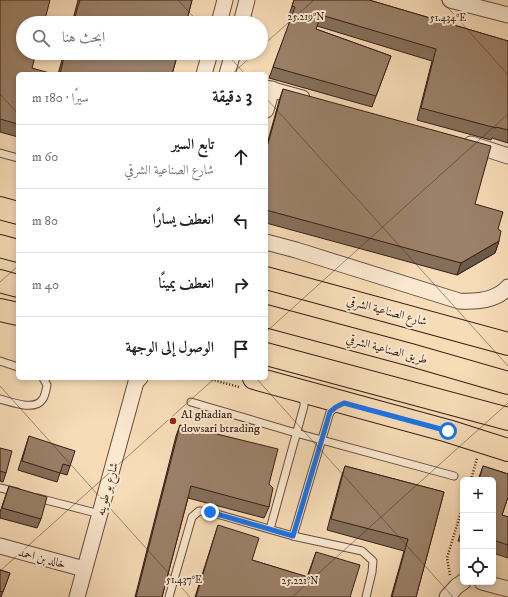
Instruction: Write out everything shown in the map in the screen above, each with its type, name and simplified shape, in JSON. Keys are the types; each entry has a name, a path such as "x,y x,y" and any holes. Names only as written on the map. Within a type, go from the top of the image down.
{"main road":[{"path":"0,208 16,212"},
{"path":"0,246 16,250"},
{"name":"شارع الصناعية الشرقي","path":"268,279 508,344"},
{"path":"0,281 16,285"},
{"path":"0,310 16,314"},
{"name":"طريق الصناعية الشرقي","path":"268,317 508,383"},
{"path":"268,355 501,419"},
{"path":"411,355 471,360 508,367"},
{"path":"261,380 448,431 508,450"}],"street":[{"path":"221,16 225,0"},
{"path":"243,16 247,0"},
{"path":"450,0 508,15"},
{"path":"205,72 208,60"},
{"path":"228,72 231,60"},
{"path":"269,89 318,102"},
{"path":"456,140 508,156"},
{"path":"268,243 459,301 478,302 493,297 508,287"},
{"name":"شارع بو طوينه","path":"77,597 137,380"},
{"name":"خالد بن احمد","path":"0,546 84,569"},
{"path":"493,585 508,589"}],"lane":[{"path":"0,153 16,157"},
{"path":"0,361 16,366"},
{"path":"0,399 27,406 36,405 42,400 47,385 44,380"},
{"path":"270,529 304,406 304,399 300,391"},
{"path":"191,402 296,433 454,476"},
{"path":"293,536 330,412 344,403"},
{"path":"0,488 100,514"},
{"path":"169,597 192,517 199,511 210,512 293,536 362,551 373,561 366,597"}],"path":[{"path":"472,477 482,441"},
{"path":"456,588 450,574 447,558 461,513"}],"building":[{"path":"0,0 50,0 46,16 16,16 16,60 34,60 32,68 46,72 16,72 16,123 0,119"},
{"path":"80,0 192,0 188,16 75,16"},
{"path":"294,0 369,0 508,41 508,130 421,108 436,49 321,15 316,29 391,56 376,96 273,67 295,7 292,6"},
{"path":"63,60 176,60 173,72 60,72"},
{"path":"283,89 491,146 475,204 503,212 498,229 501,231 499,241 461,263 268,211 268,144"},
{"path":"180,425 278,449 269,484 273,488 269,507 191,486 162,597 136,597"},
{"path":"29,436 75,451 70,466 63,464 60,473 22,461"},
{"path":"0,448 12,451 6,473 0,471"},
{"path":"345,466 444,492 416,597 392,597 408,539 331,519"},
{"path":"483,466 508,474 508,497 502,515 508,517 508,545 496,541 496,477 480,477"},
{"path":"9,486 47,497 41,519 2,508"},
{"path":"218,525 259,538 252,560 308,577 316,552 360,565 350,597 196,597"},
{"path":"0,570 10,573 3,592 0,591"}],"place":[{"name":"Al ghadian dowsari btrading","path":"173,421"}],"route":[{"path":"210,512 293,536 330,412 344,403 448,431"}]}
